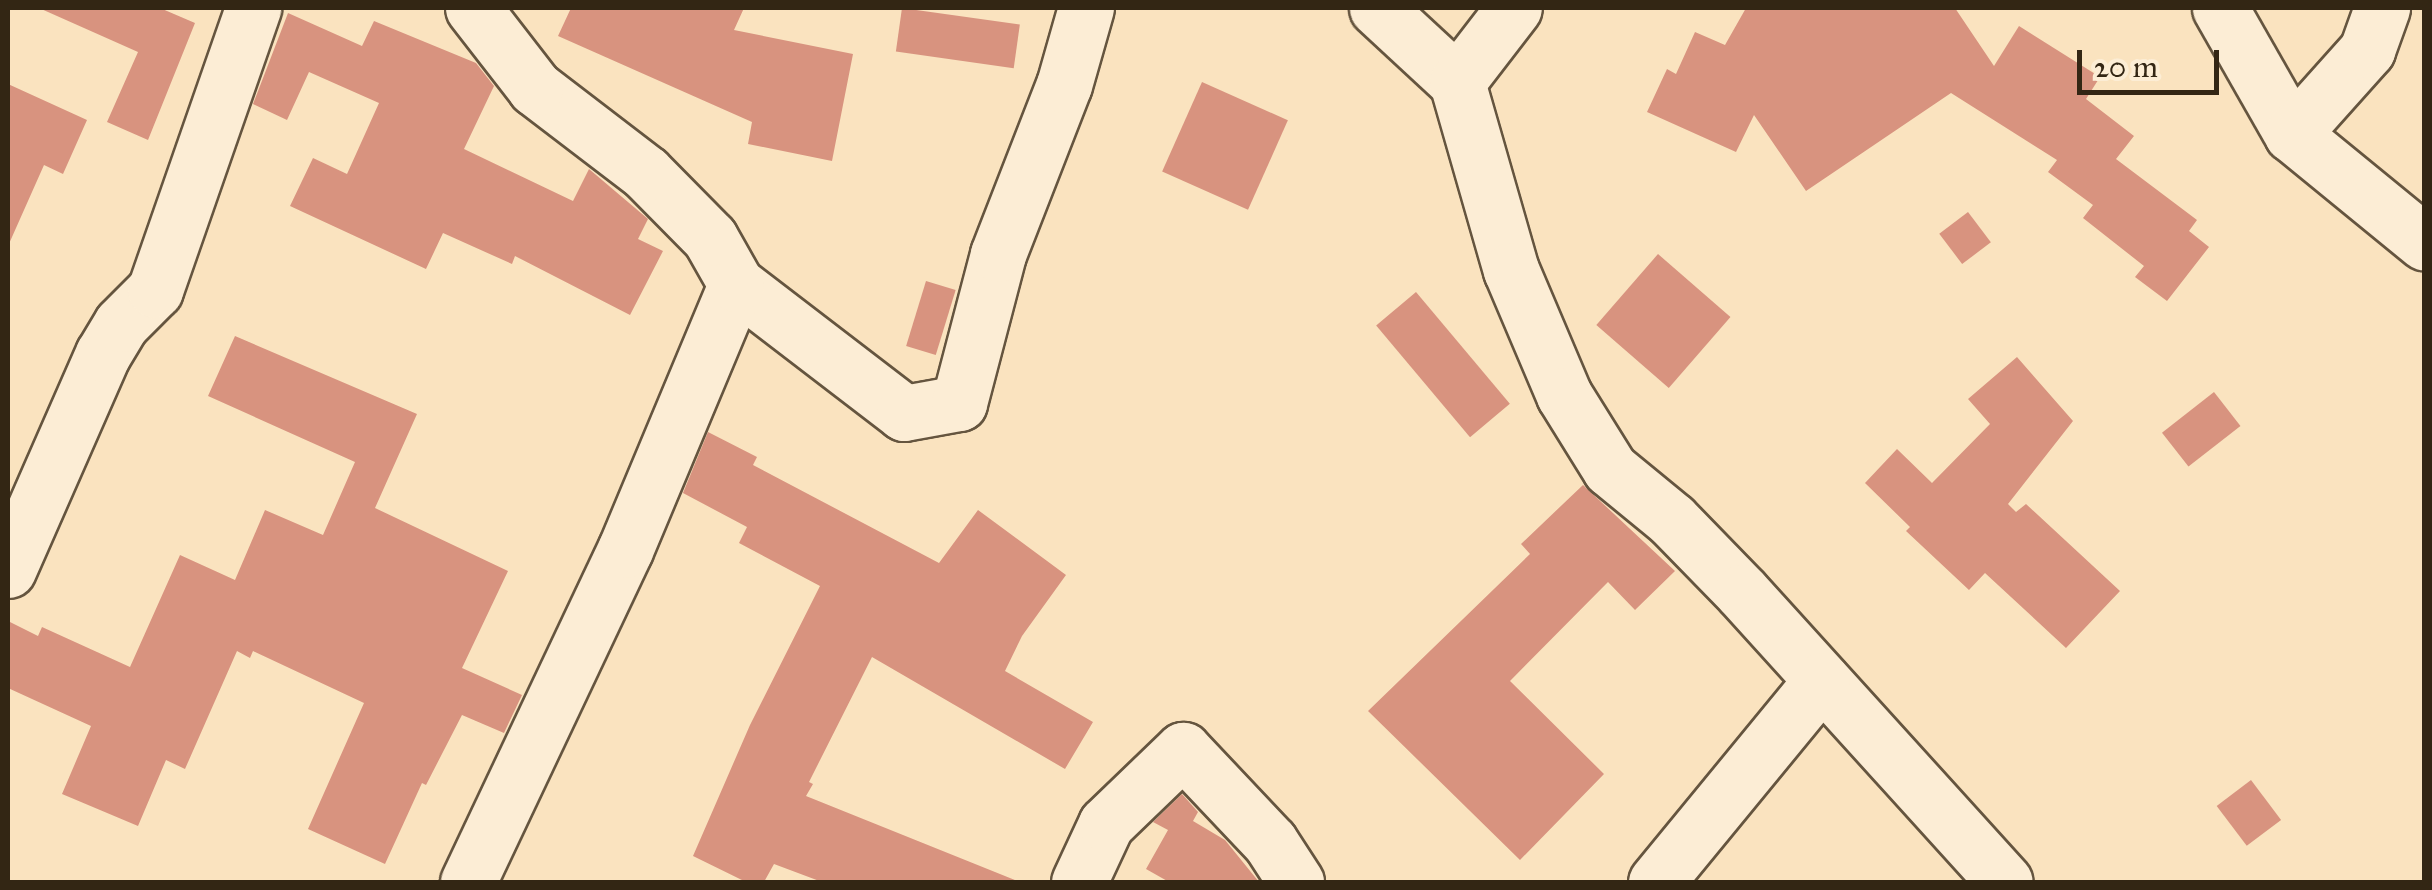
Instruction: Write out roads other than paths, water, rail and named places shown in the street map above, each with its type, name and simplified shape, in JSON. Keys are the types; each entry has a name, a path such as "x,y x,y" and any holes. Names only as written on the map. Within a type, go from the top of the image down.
{"street":[{"path":"8,570 103,354 121,324 155,290 253,8"},
{"path":"474,8 536,88 646,173 710,238 736,284 904,413 959,403 998,254 1064,86 1086,8"},
{"path":"1377,8 1457,82 1511,270 1564,395 1610,469 1672,520 2005,882"},
{"path":"1457,82 1514,8"},
{"path":"2220,8 2292,134 2424,242"},
{"path":"2292,134 2367,50 2382,8"},
{"path":"468,882 625,550 736,284"},
{"path":"1656,882 1822,680"},
{"path":"1079,882 1106,824 1183,750 1270,842 1296,882"}]}
